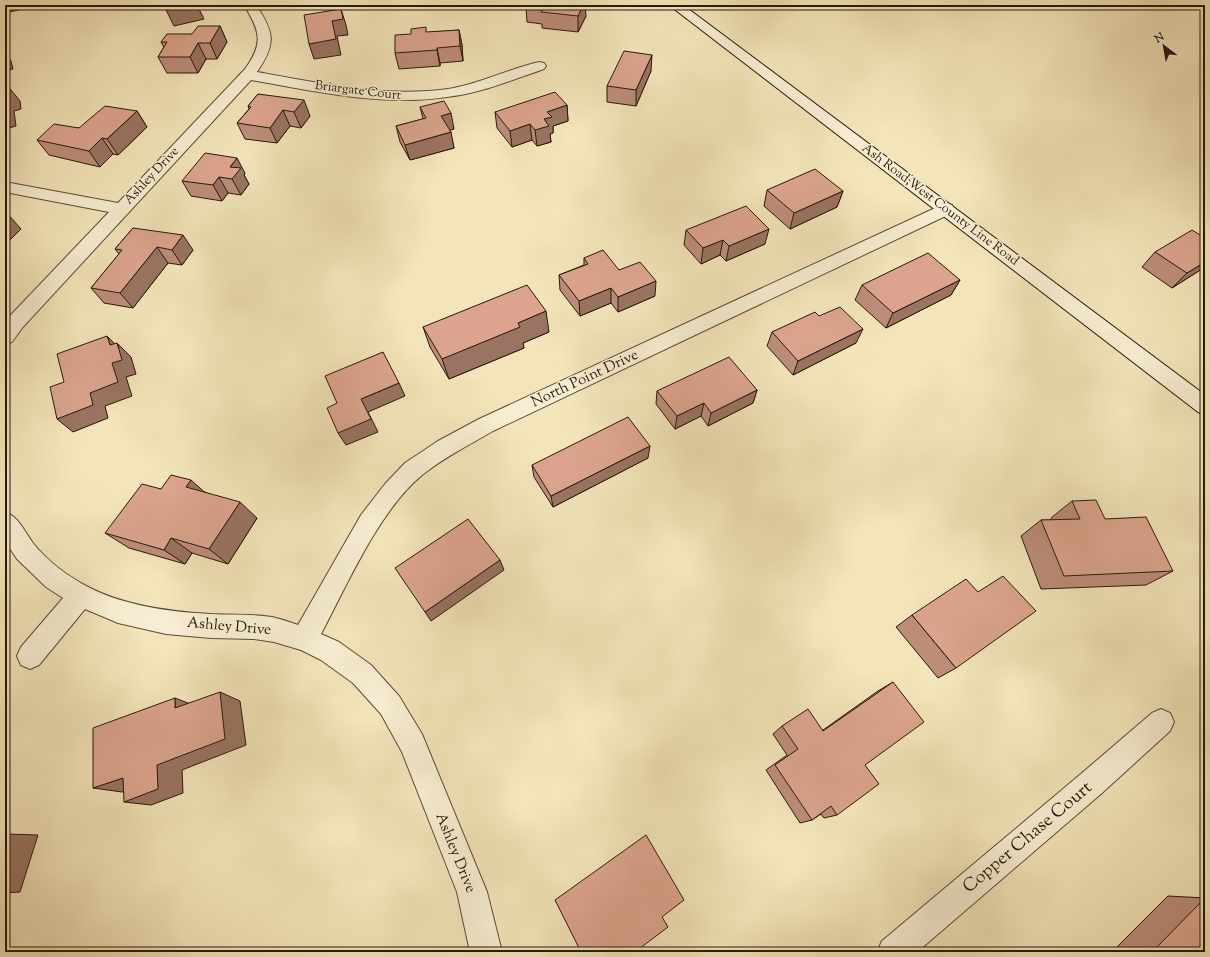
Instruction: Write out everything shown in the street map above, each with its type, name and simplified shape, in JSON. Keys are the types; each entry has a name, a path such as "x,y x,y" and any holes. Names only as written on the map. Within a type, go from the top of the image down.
{"street":[{"name":"Ashley Drive","path":"5,337 15,323 247,75 259,60 265,47 266,35 263,24 250,5"},
{"name":"Ash Road;West County Line Road","path":"675,5 1205,406"},
{"name":"Briargate Court","path":"247,75 374,95 412,97 450,93 474,87 538,66"},
{"path":"5,187 122,209"},
{"name":"North Point Drive","path":"304,640 369,522 393,491 413,470 446,447 486,425 946,209"},
{"name":"Ashley Drive","path":"5,522 25,551 54,579 81,596 118,611 166,622 211,626 254,627 274,630 330,651 362,674 390,706 412,744 472,892 486,952"},
{"path":"30,656 81,596"},
{"name":"Copper Chase Court","path":"893,952 1092,783 1161,722"}],"building":[{"path":"163,5 188,5 166,10"},
{"path":"527,5 583,5 578,16 541,12 543,9 526,7"},
{"path":"341,9 343,19 332,21 336,39 309,44 304,15"},
{"path":"198,26 220,26 210,43 198,43 190,57 158,57 167,42 161,42 167,34 192,34"},
{"path":"426,27 426,32 459,30 460,46 437,48 437,50 395,53 395,35 411,34 411,29"},
{"path":"624,51 652,55 636,90 607,86"},
{"path":"7,85 9,93 5,94 5,86"},
{"path":"555,92 567,105 547,112 552,117 544,119 549,126 535,130 530,124 510,131 495,112"},
{"path":"258,94 304,100 294,112 283,110 270,128 237,123 251,107 248,106"},
{"path":"444,101 451,113 441,116 451,132 405,145 396,126 426,118 420,107"},
{"path":"105,106 137,111 107,139 102,138 89,151 37,140 54,124 79,128"},
{"path":"205,153 237,158 230,167 241,168 232,179 219,177 213,185 182,181"},
{"path":"815,169 843,191 794,213 767,190"},
{"path":"746,206 769,229 729,246 723,240 703,248 686,230"},
{"path":"133,228 183,235 172,250 157,247 120,293 91,288 122,250 115,249"},
{"path":"1192,230 1205,238 1205,262 1187,273 1155,252"},
{"path":"603,250 619,270 640,262 656,281 618,297 611,288 579,301 559,275 588,264 584,258"},
{"path":"928,253 960,280 893,313 862,285"},
{"path":"527,285 546,311 518,323 520,327 442,359 423,327"},
{"path":"840,307 863,329 798,361 772,332 815,312 819,316"},
{"path":"107,336 110,345 117,343 122,360 112,363 118,382 90,393 93,405 57,419 50,387 64,382 57,354"},
{"path":"383,352 399,383 361,399 371,419 338,433 327,408 337,403 325,376"},
{"path":"729,357 757,390 711,413 704,403 677,416 657,391"},
{"path":"628,417 650,446 551,496 532,465"},
{"path":"171,475 191,480 186,487 240,502 209,549 171,538 164,550 105,533 142,484 161,489"},
{"path":"1096,500 1105,519 1146,517 1173,571 1064,576 1041,520 1080,519 1072,501"},
{"path":"468,519 500,560 425,612 395,568"},
{"path":"1003,576 1036,611 956,668 912,615 966,579 978,592"},
{"path":"893,682 924,722 865,765 879,784 837,815 831,806 812,820 775,765 798,749 782,726 808,709 823,731"},
{"path":"220,692 225,739 157,765 158,789 124,802 123,778 93,788 93,728 175,698 175,708"},
{"path":"646,835 684,900 662,917 668,927 635,952 581,952 555,900"},
{"path":"1205,898 1205,952 1152,952"}]}
